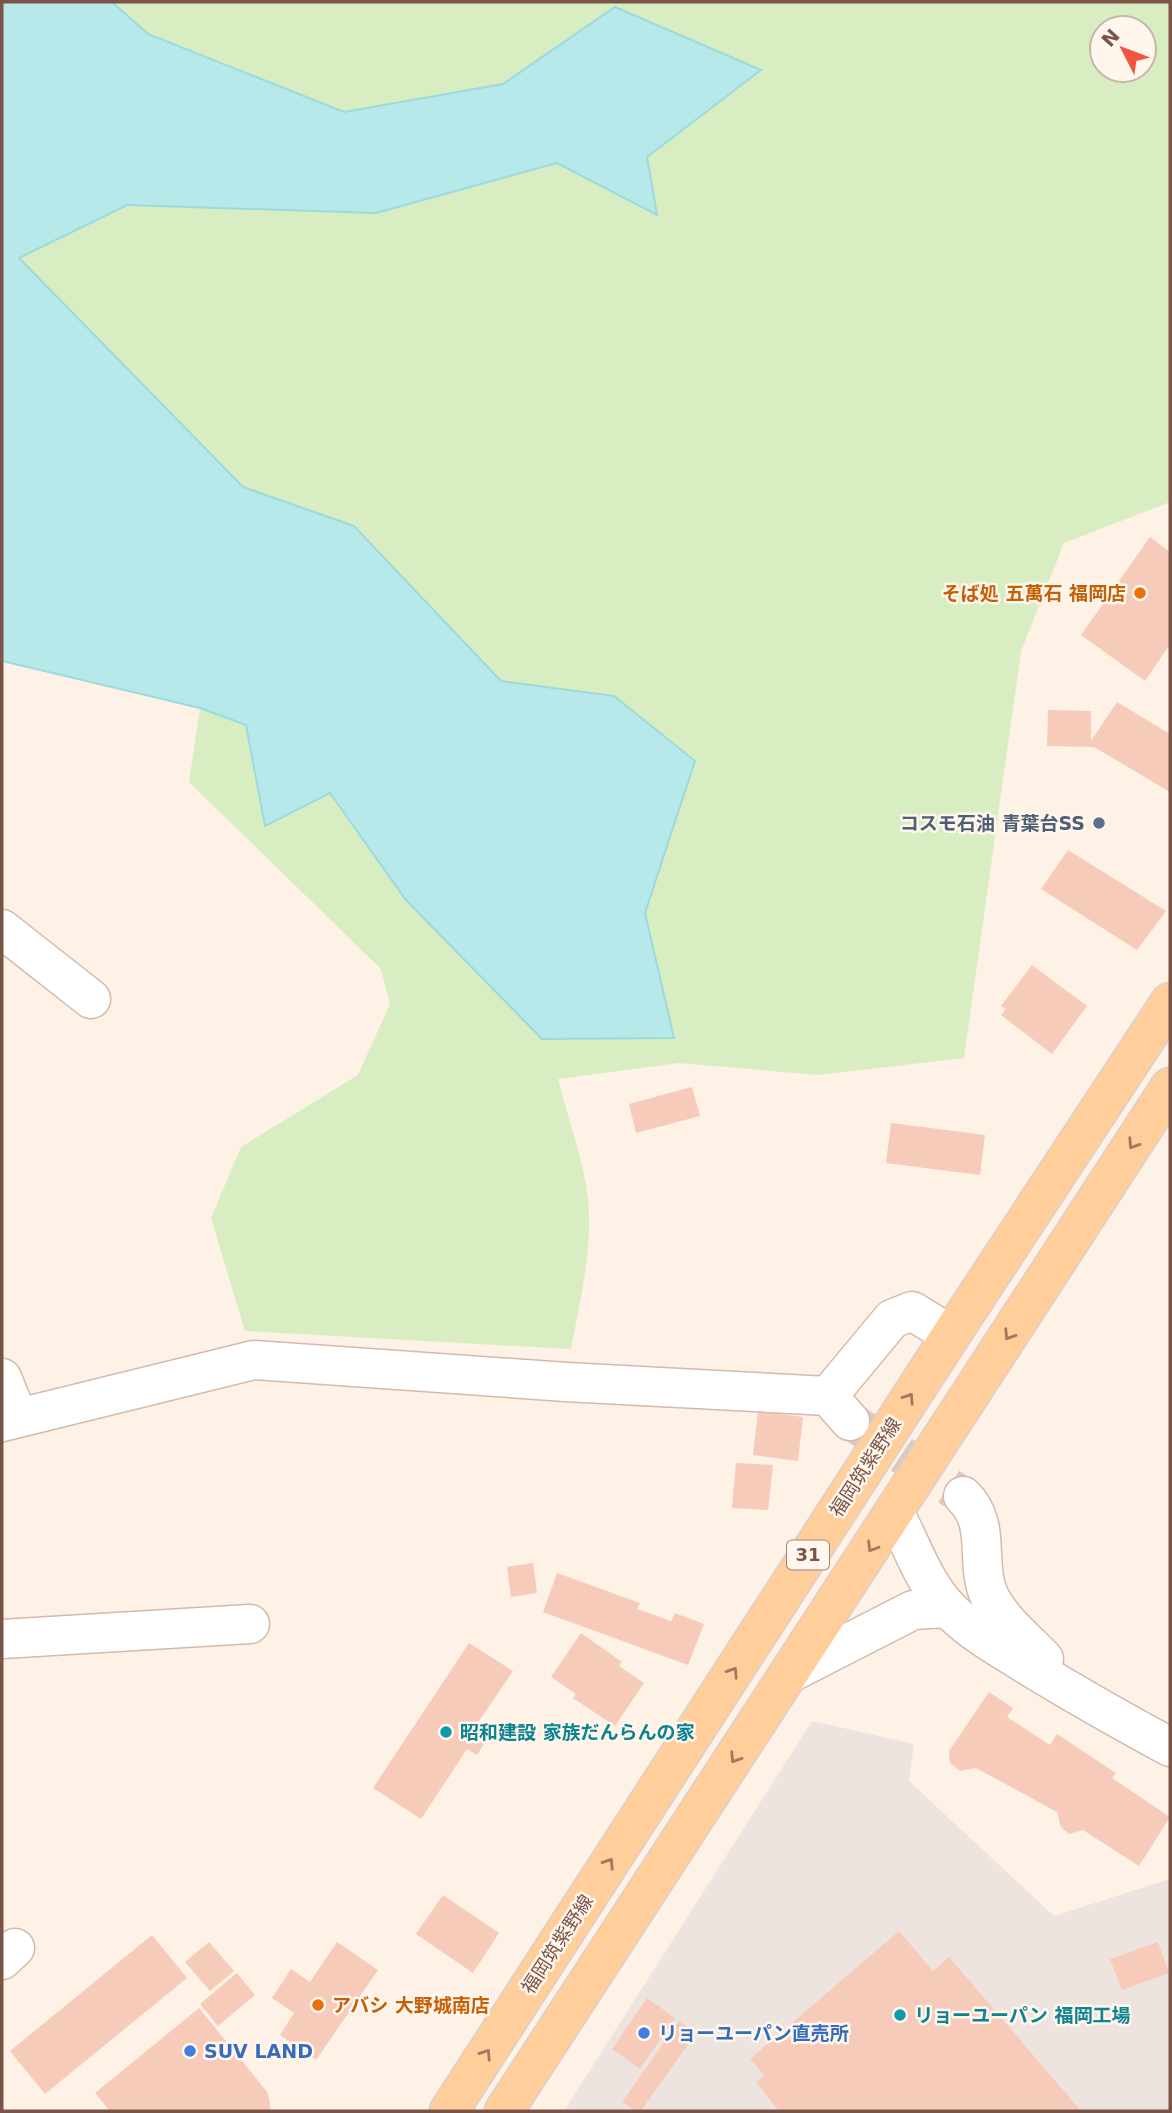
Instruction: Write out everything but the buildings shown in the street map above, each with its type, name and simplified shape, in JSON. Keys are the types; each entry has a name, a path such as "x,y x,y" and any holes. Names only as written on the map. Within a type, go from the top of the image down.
{"main road":[{"name":"福岡筑紫野線","path":"449,2111 951,1335 1170,1002"},
{"name":"31","path":"504,2111 1170,1087"}],"street":[{"path":"2,929 91,999"},
{"path":"2,1378 10,1419 254,1360 580,1383 839,1408 892,1319 912,1311 951,1335"},
{"path":"963,1496 974,1508 979,1520 988,1592 1001,1614 1082,1698"},
{"path":"894,1512 947,1608 990,1642 1170,1747"},
{"path":"792,1672 913,1610 947,1608"},
{"path":"2,1639 250,1624"}],"shaded area":[{"name":"リョーユーパン 福岡工場","path":"812,1721 914,1744 909,1781 1054,1916 1170,1879 1170,2111 564,2111"}],"green space":[{"path":"112,2 1170,2 1170,502 1064,543 1021,651 964,1058 818,1075 679,1063 558,1079 583,1169 589,1218 585,1274 571,1349 245,1331 211,1218 241,1147 358,1075 390,1004 381,969 189,782 200,708 246,725 265,825 330,793 406,900 674,1038 645,913 695,761 614,696 501,681 354,526 243,487 18,258 127,205 376,213 557,163 656,215 647,157 760,70 615,8 503,84 344,112 148,34"}],"water":[{"path":"2,2 112,2 148,34 344,112 503,84 615,7 761,70 647,157 657,215 557,163 376,213 127,205 19,258 243,487 354,526 501,681 614,696 695,761 645,913 674,1038 542,1039 406,900 330,793 265,826 246,725 200,708 2,661"}],"tunnel":[{"path":"854,1423 963,1496"}],"place":[{"name":"そば処 五萬石 福岡店","path":"1140,593"},
{"name":"コスモ石油 青葉台SS","path":"1099,823"},
{"name":"昭和建設 家族だんらんの家","path":"446,1732"},
{"name":"アバシ 大野城南店","path":"318,2005"},
{"name":"リョーユーパン 福岡工場","path":"900,2015"},
{"name":"リョーユーパン直売所","path":"644,2033"},
{"name":"SUV LAND","path":"190,2051"}]}
